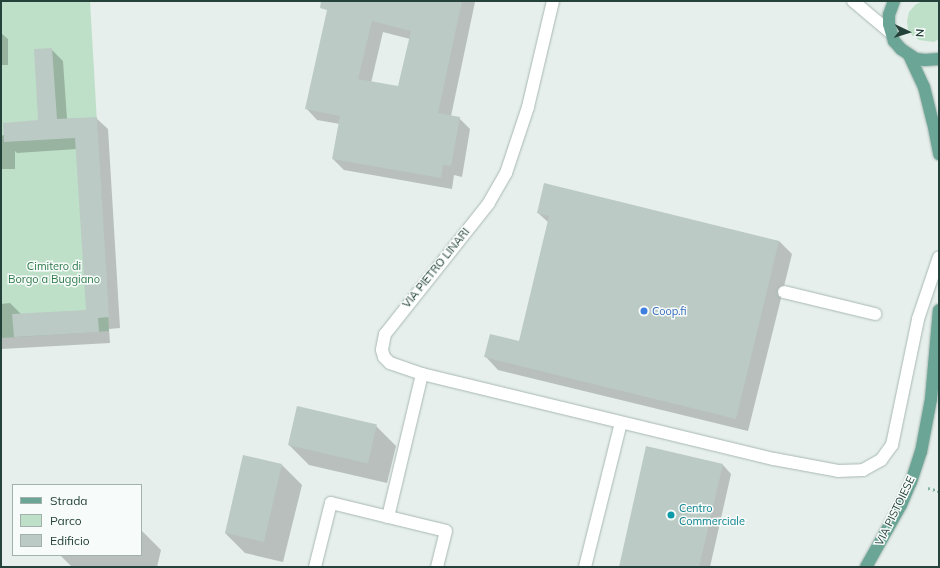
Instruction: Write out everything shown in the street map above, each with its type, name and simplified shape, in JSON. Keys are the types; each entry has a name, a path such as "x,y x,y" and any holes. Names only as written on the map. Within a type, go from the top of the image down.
{"main road":[{"path":"894,1 889,15 890,32 894,42 909,55 925,60 939,59"},
{"path":"909,55 924,87 934,122 939,154"},
{"name":"VIA PISTOIESE","path":"866,567 901,505 911,482 921,452 930,406 939,310"}],"street":[{"name":"VIA PIETRO LINARI","path":"422,374 399,367 384,357 382,350 385,334 489,203 501,185 510,164 528,107 553,1"},
{"path":"853,1 890,32"},
{"path":"388,517 422,374 774,459 838,471 858,471 873,466 887,454 892,445 918,319 939,257"},
{"path":"784,292 875,314"},
{"path":"585,567 621,423"},
{"path":"315,567 331,503 446,531 437,567"}],"green space":[{"name":"Cimitero di Borgo a Buggiano","path":"1,1 90,1 109,331 1,338"},
{"path":"922,1 934,1 939,3 939,39 934,42 919,40 912,35 908,29 907,21 909,12 915,5"}],"building":[{"path":"321,1 462,1 438,113 460,117 451,166 443,165 441,178 332,159 340,116 305,109 327,10 320,8","holes":["372,21 411,31 398,86 358,79"]},
{"path":"52,48 57,119 97,117 109,317 98,318 99,332 14,337 12,314 86,310 75,138 4,142 3,123 38,120 34,49"},
{"name":"Coop.fi","path":"544,183 779,241 736,419 484,357 490,334 519,341 549,216 537,213"},
{"path":"297,406 377,424 368,463 288,445"},
{"name":"Centro Commerciale","path":"646,446 723,464 699,567 619,567"},
{"path":"243,455 282,464 264,542 225,533"}],"place":[{"name":"Coop.fi","path":"644,311"},
{"name":"Centro Commerciale","path":"671,515"}]}
